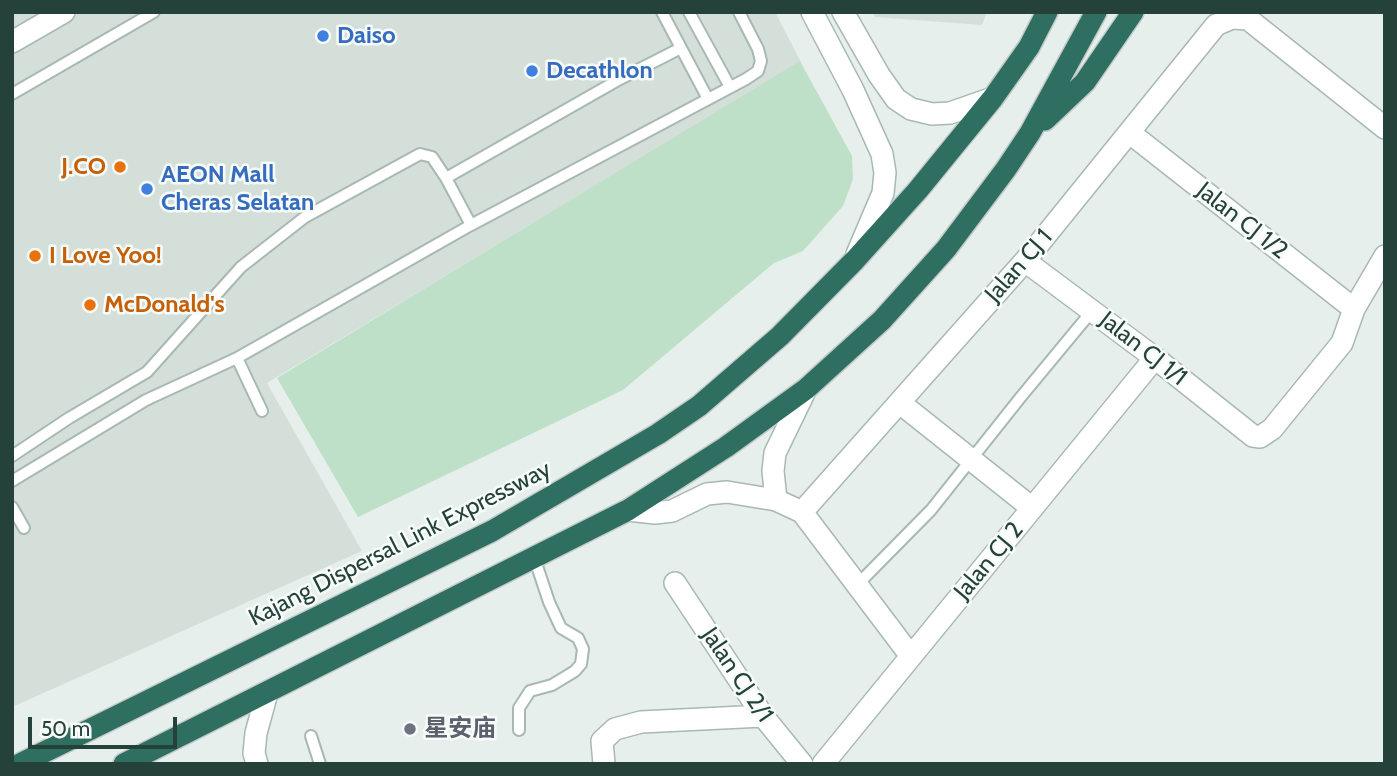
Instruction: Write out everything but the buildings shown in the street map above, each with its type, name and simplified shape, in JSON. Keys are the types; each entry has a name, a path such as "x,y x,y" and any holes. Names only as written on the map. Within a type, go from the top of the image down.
{"highway":[{"name":"Kajang Dispersal Link Expressway","path":"20,764 492,531 658,434 699,406 780,336 855,260 918,190 993,98 1029,47 1047,12"},
{"path":"124,764 628,510 726,447 806,389 882,320 946,249 1030,133 1096,12"},
{"path":"1030,133 1085,82 1133,12"}],"street":[{"path":"12,43 64,12"},
{"path":"812,12 853,90 882,154 885,173 883,193 855,260"},
{"path":"843,12 879,75 896,99 911,108 932,114 950,113 993,98"},
{"name":"Jalan CJ 1","path":"802,512 1025,261 1216,25 1232,18 1248,19 1385,128"},
{"name":"Jalan CJ 1/2","path":"1130,133 1354,309"},
{"path":"1354,309 1385,256"},
{"name":"Jalan CJ 1/1","path":"1025,261 1155,358 1252,436 1260,437 1272,429 1325,367 1342,343 1354,309"},
{"name":"Jalan CJ 2","path":"823,764 1155,358"},
{"path":"776,500 773,471 775,453 806,389"},
{"path":"900,403 1032,508"},
{"path":"628,510 654,513 672,511 707,494 727,492 776,500 802,512 910,655"},
{"name":"Jalan CJ 2/1","path":"675,583 763,716 802,764"},
{"path":"257,764 254,753 256,733 267,693"},
{"path":"604,764 602,741 615,729 641,722 763,716"}],"lane":[{"path":"12,94 154,12"},
{"path":"662,12 708,99"},
{"path":"689,12 730,87"},
{"path":"12,481 146,400 237,358 471,225 758,71 761,61 758,49 739,12"},
{"path":"446,178 620,79 681,48"},
{"path":"12,456 69,418 147,372 242,267 305,217 420,154 432,157 471,225"},
{"path":"858,584 931,510 1092,311"},
{"path":"237,358 262,411"},
{"path":"12,507 24,528"},
{"path":"519,730 519,708 530,691 552,685 582,664 583,649 579,638 561,628 534,557"},
{"path":"311,736 320,764"}],"shaded area":[{"path":"12,12 775,12 801,62 267,383 362,551 12,707"},
{"path":"873,12 987,12 982,25 875,17"}],"green space":[{"path":"800,61 852,156 853,179 843,206 803,251 774,263 623,390 358,517 277,378"}],"place":[{"name":"Daiso","path":"323,36"},
{"name":"Decathlon","path":"532,71"},
{"name":"J.CO","path":"120,167"},
{"name":"AEON Mall Cheras Selatan","path":"147,189"},
{"name":"I Love Yoo!","path":"35,256"},
{"name":"McDonald's","path":"90,305"},
{"name":"星安庙","path":"410,729"}]}
